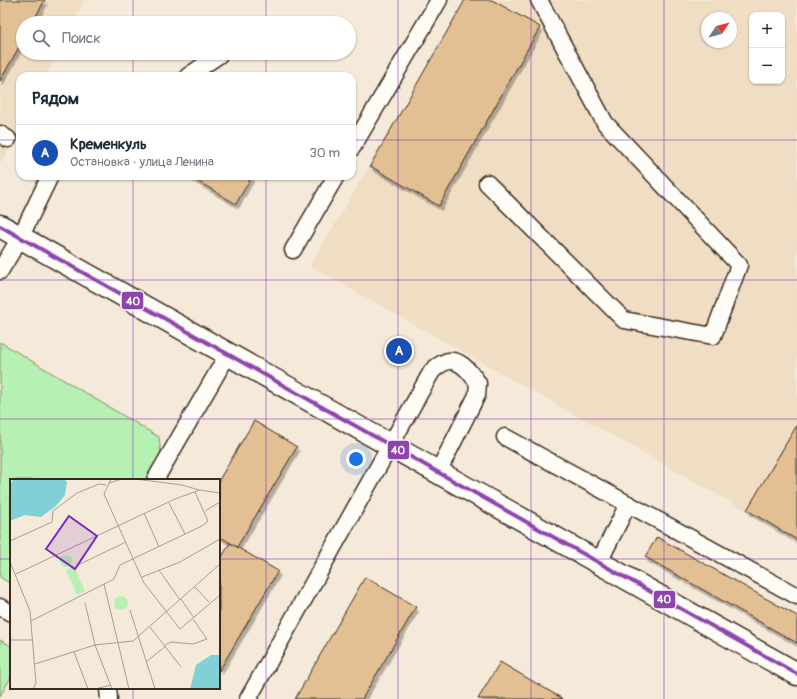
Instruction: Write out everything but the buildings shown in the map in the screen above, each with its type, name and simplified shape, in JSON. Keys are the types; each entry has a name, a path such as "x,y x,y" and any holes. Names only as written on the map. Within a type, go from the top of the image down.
{"street":[{"path":"0,226 797,674"}],"lane":[{"path":"356,141 439,0"},
{"path":"487,183 624,320 712,336 739,265 605,123 540,0"},
{"path":"194,72 212,60"},
{"path":"0,272 20,238 48,180"},
{"path":"292,250 334,180"},
{"path":"156,479 228,354"},
{"path":"248,699 432,370 444,362 455,361 469,370 478,383 477,395 438,472"},
{"path":"504,437 797,596"},
{"path":"599,562 628,504"},
{"path":"0,607 10,612"},
{"path":"108,689 109,699"}],"shaded area":[{"path":"0,0 85,0 77,16 16,16 16,60 54,60 48,72 16,72 16,135 2,162 0,161"},
{"path":"467,0 797,0 797,539 310,266"}],"green space":[{"path":"0,342 159,437 161,454 147,479 10,479 10,583 0,577"},
{"path":"0,640 10,645 10,679 0,696"}],"transit line":[{"name":"40","path":"0,226 797,674"}],"place":[{"name":"Кременкуль","path":"399,351"}]}
